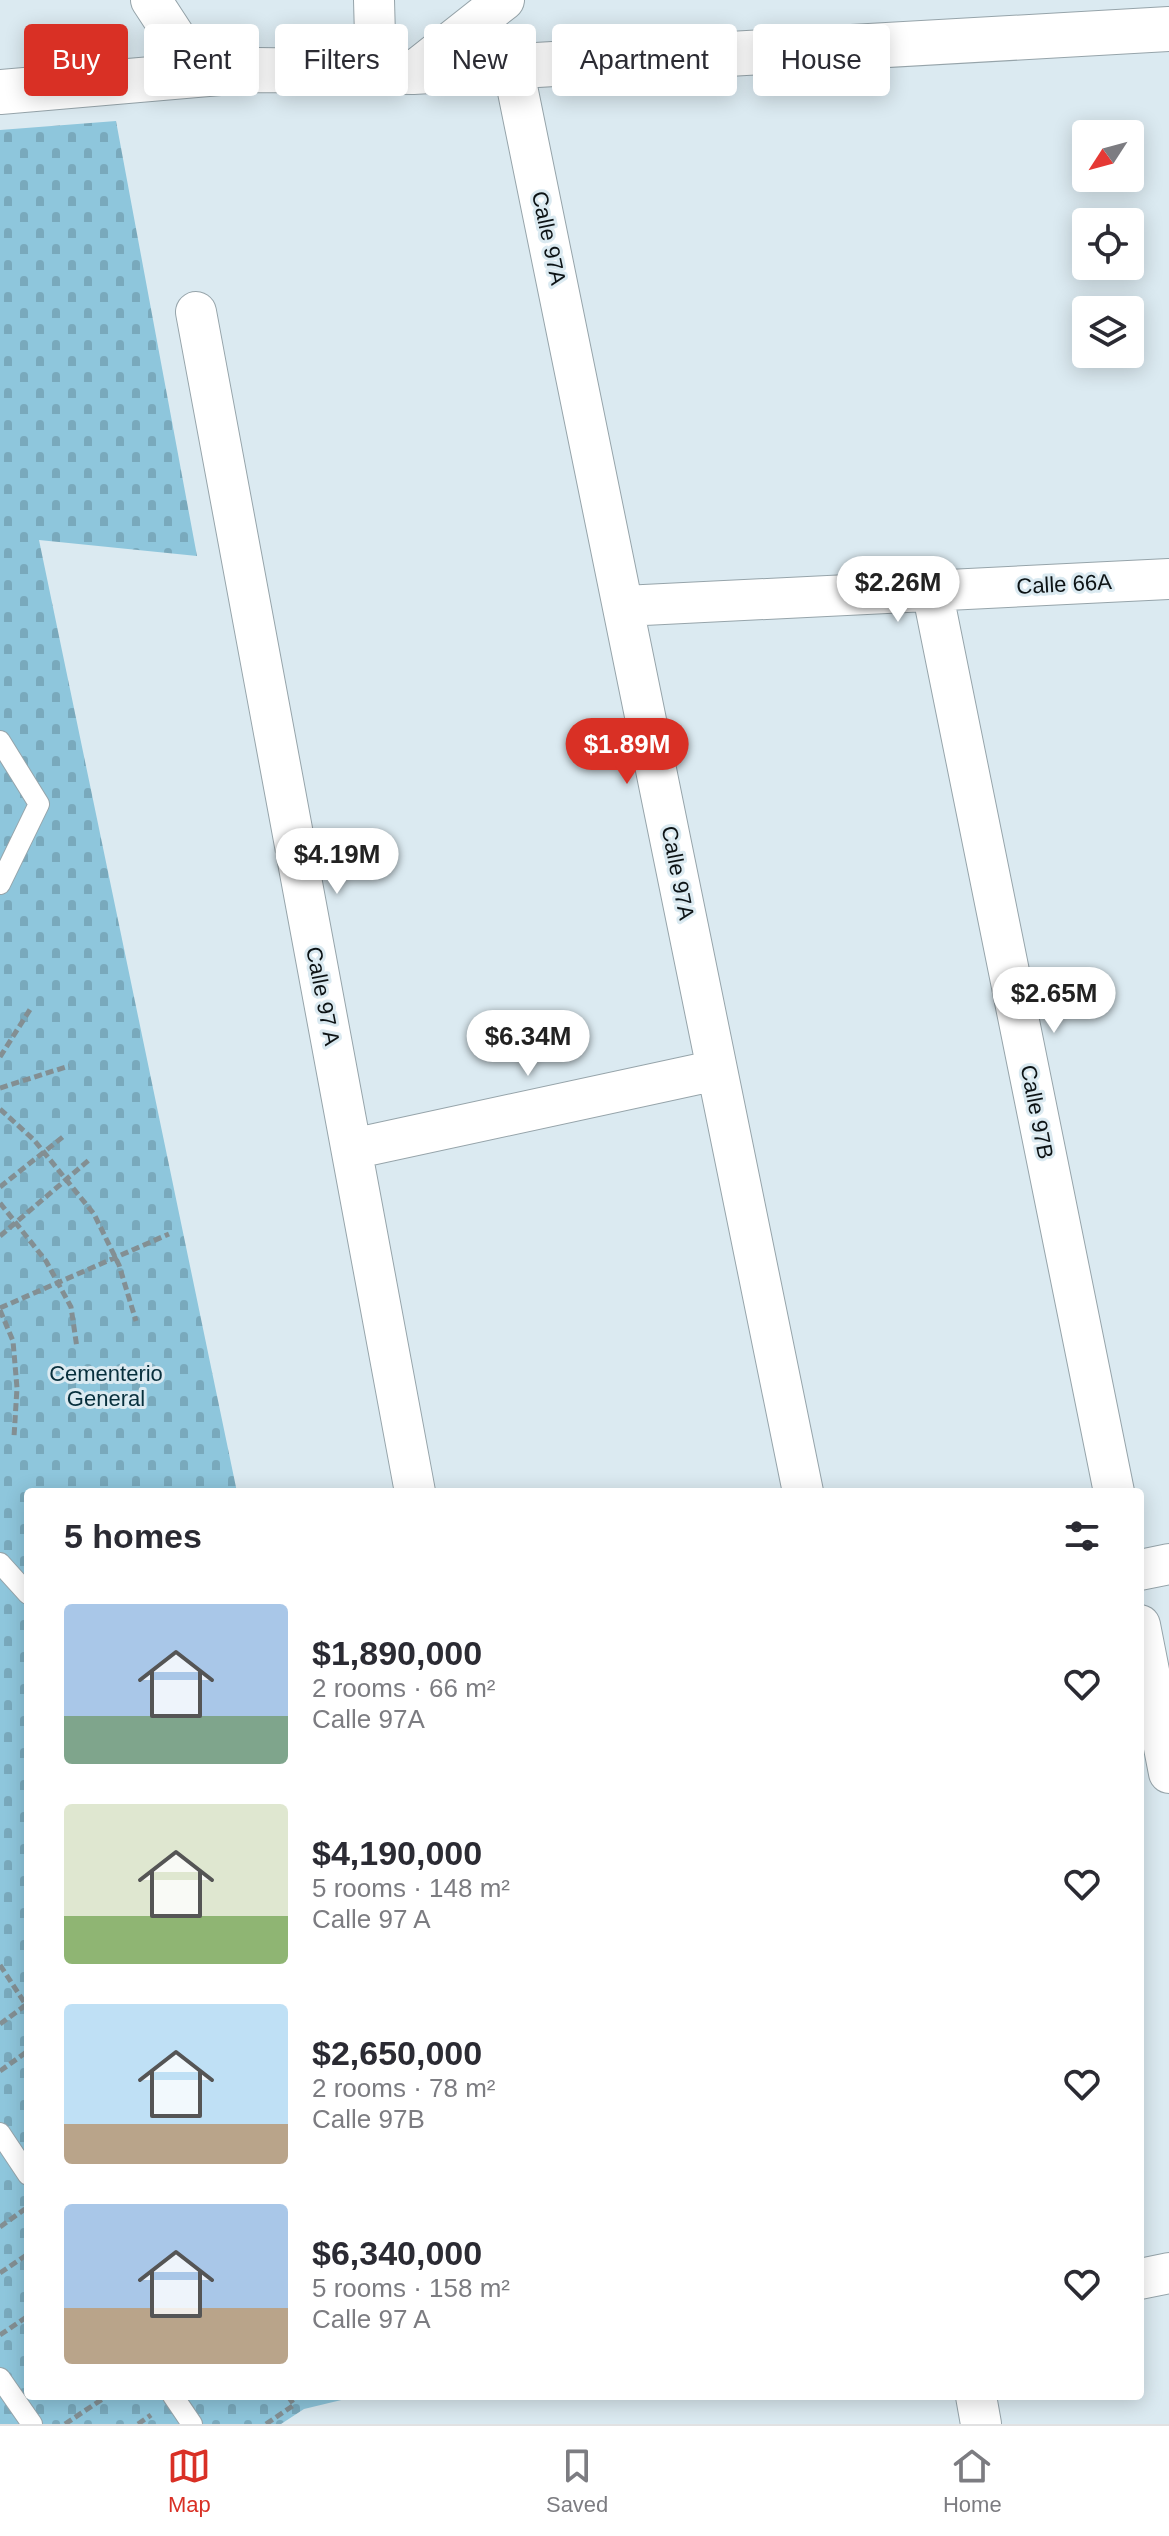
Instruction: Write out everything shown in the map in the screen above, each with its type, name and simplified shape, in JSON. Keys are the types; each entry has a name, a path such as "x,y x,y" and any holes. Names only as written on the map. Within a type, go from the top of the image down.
{"street":[{"path":"151,0 167,24"},
{"path":"374,0 381,24"},
{"path":"408,64 504,0"},
{"path":"536,66 1169,29"},
{"path":"0,92 144,80"},
{"name":"Calle 97A","path":"519,96 802,1488"},
{"name":"Calle 97 A","path":"196,312 414,1488"},
{"name":"Calle 66A","path":"624,606 1169,579"},
{"name":"Calle 97B","path":"932,590 1113,1488"},
{"path":"352,1149 717,1070"},
{"path":"1144,1569 1169,1564"},
{"path":"1144,1645 1169,1773"},
{"path":"1144,2278 1169,2273"},
{"path":"977,2400 981,2424"}],"lane":[{"path":"0,741 39,804 0,884"},
{"path":"0,1563 24,1590"},
{"path":"0,2133 24,2169"},
{"path":"0,2378 32,2424"},
{"path":"176,2400 192,2424"}],"path":[{"path":"0,1057 31,1008"},
{"path":"0,1088 69,1066"},
{"path":"0,1109 44,1152 94,1214 116,1258 136,1321"},
{"path":"0,1187 64,1136"},
{"path":"0,1236 89,1160"},
{"path":"0,1203 46,1261 71,1307 77,1348"},
{"path":"14,1437 17,1388 13,1341 0,1309 169,1234"},
{"path":"1,1970 24,2002"},
{"path":"0,2024 24,2008"},
{"path":"0,2071 24,2054"},
{"path":"0,2227 24,2210"},
{"path":"0,2273 24,2257"},
{"path":"0,2335 24,2319"},
{"path":"65,2424 101,2400"},
{"path":"266,2424 294,2405 291,2400"}],"green space":[{"name":"Cementerio General","path":"116,121 197,556 39,540 236,1488 24,1488 24,2400 341,2400 304,2409 281,2424 0,2424 0,130"}]}
